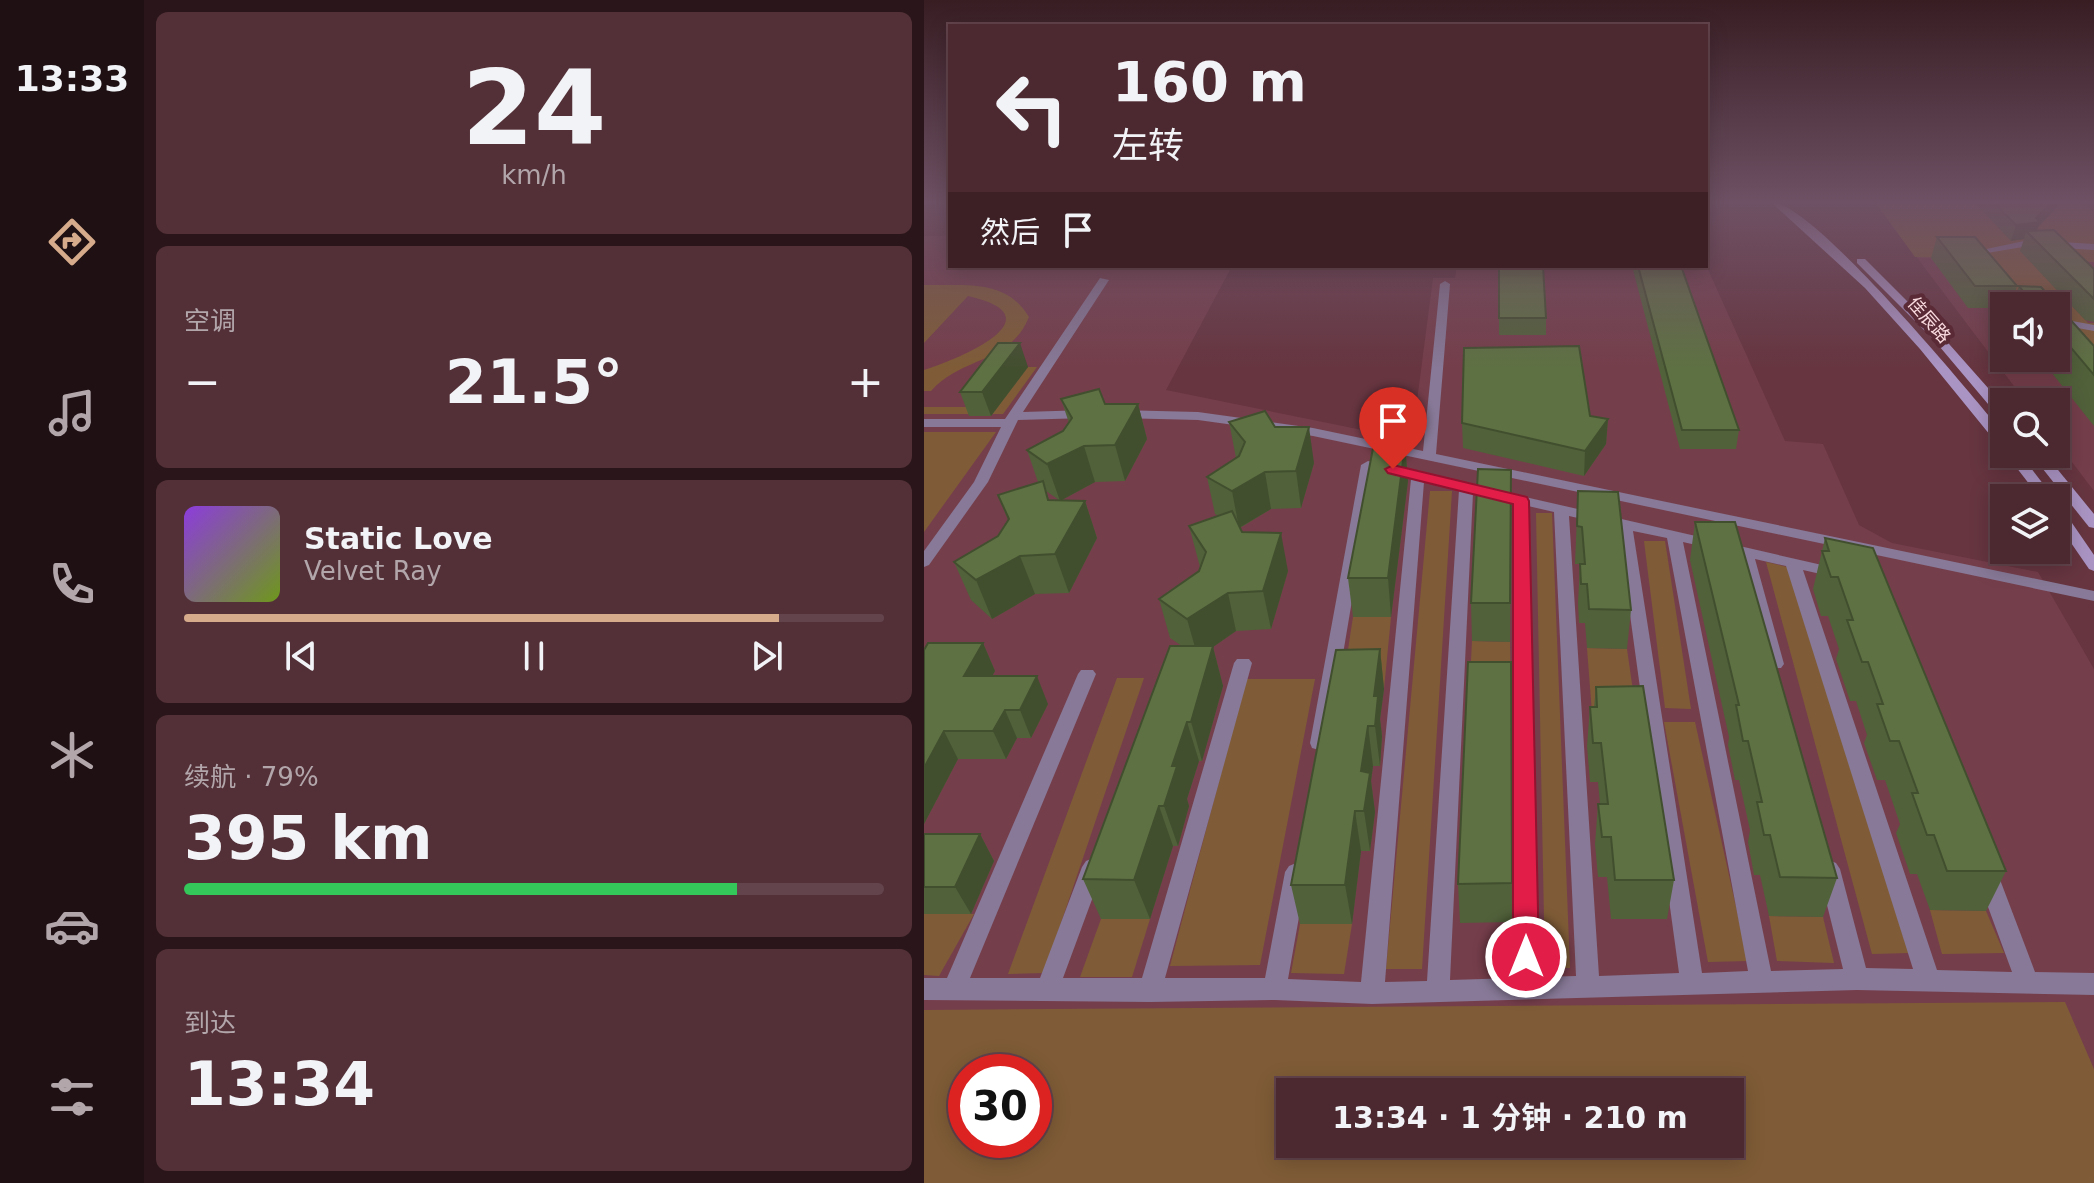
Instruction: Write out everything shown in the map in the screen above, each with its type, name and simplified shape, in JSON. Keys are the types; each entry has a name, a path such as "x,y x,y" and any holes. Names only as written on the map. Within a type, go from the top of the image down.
{"main road":[{"name":"佳辰路","path":"1840,257 1863,277 1921,339 1990,425"},
{"name":"佳辰路","path":"1855,257 1938,338 1990,398"},
{"path":"2024,468 2036,484"},
{"path":"2049,468 2094,524"},
{"path":"2070,531 2094,566"}],"street":[{"path":"1982,257 2010,292"},
{"path":"924,562 981,482 1011,419 1104,280"},
{"path":"1429,457 1445,284"},
{"path":"2070,324 2094,328"},
{"path":"924,423 1198,416 1313,432 2094,596"},
{"path":"1316,758 1368,465 1418,474 1521,501 1849,576"},
{"path":"1372,993 1418,474"},
{"path":"1438,991 1466,486"},
{"path":"1521,501 1527,988"},
{"path":"1561,510 1588,987"},
{"path":"1625,525 1692,985"},
{"path":"1674,536 1762,983"},
{"path":"1746,552 1782,689"},
{"path":"1793,563 1929,982"},
{"path":"1150,991 1243,663"},
{"path":"953,991 1087,674"},
{"path":"1047,990 1103,840"},
{"path":"1275,989 1300,850"},
{"path":"1826,857 1857,979"},
{"path":"1983,865 2028,984"},
{"path":"924,989 1275,989 1372,993 1857,979 2094,984"}],"shaded area":[{"path":"924,257 948,257 948,268 1231,268 1166,390 1377,433 1414,424 1433,278 1455,278 1457,268 1707,268 1785,441 1823,444 1859,525 1892,543 2038,572 2094,669 2094,1183 924,1183"},
{"path":"1917,257 2094,257 2094,491 2070,459 2070,388 2015,388 2003,372 2070,372 2070,292 1990,292 1990,354"},
{"path":"1923,257 2094,257 2094,262 2029,260 2059,292 1992,292 1953,258"},
{"path":"924,285 969,285 996,290 1020,304 1029,317 1021,332 998,352 957,371 931,391 924,391 924,370 958,357 994,337 1004,326 1005,315 994,305 968,296 924,343"},
{"path":"2070,304 2088,323 2094,323 2094,412 2070,345"},
{"path":"1028,367 1037,367 1003,414 924,414 924,407 997,407"},
{"path":"924,432 996,432 924,532"},
{"path":"1430,491 1452,491 1422,969 1386,969"},
{"path":"1536,513 1552,513 1570,968 1545,968"},
{"path":"1644,541 1665,541 1691,709 1665,708"},
{"path":"1766,562 1787,567 1909,953 1872,954"},
{"path":"1353,617 1391,617 1384,689 1342,689"},
{"path":"1472,641 1510,642 1511,701 1469,701"},
{"path":"1587,648 1627,649 1638,726 1593,726"},
{"path":"1117,678 1144,678 1044,973 1008,974"},
{"path":"1246,679 1315,679 1260,965 1170,966"},
{"path":"1664,722 1695,722 1748,961 1708,962"},
{"path":"1930,910 1986,911 2004,953 1942,954"},
{"path":"924,914 974,914 939,976 924,975"},
{"path":"1769,916 1823,917 1834,963 1777,961"},
{"path":"1101,919 1150,919 1132,977 1080,977"},
{"path":"1300,924 1352,924 1344,974 1291,973"},
{"path":"2065,1002 2094,1069 2094,1183 924,1183 924,1010"}],"building":[{"path":"1953,257 1992,257 2017,286 1975,286"},
{"path":"2052,257 2082,257 2094,269 2094,299"},
{"path":"1499,268 1543,268 1546,318 1499,318"},
{"path":"1639,268 1682,268 1739,430 1682,430"},
{"path":"2019,286 2041,287 2045,292 2024,292"},
{"path":"2070,319 2094,346 2094,375 2070,347"},
{"path":"998,343 1020,343 982,392 960,392"},
{"path":"1579,346 1590,416 1608,419 1585,451 1462,423 1464,348"},
{"path":"1099,389 1105,404 1138,404 1115,445 1084,446 1047,464 1027,450 1063,431 1072,418 1061,399"},
{"path":"1265,411 1275,427 1309,427 1296,471 1265,472 1232,491 1207,477 1239,456 1245,442 1229,422"},
{"path":"1374,443 1405,445 1388,578 1348,578"},
{"path":"1478,469 1511,470 1510,603 1471,603"},
{"path":"1043,481 1048,500 1085,501 1055,554 1020,556 976,580 954,562 998,536 1009,519 998,495"},
{"path":"1578,491 1618,492 1631,610 1589,609 1587,584 1581,584 1580,564 1585,564 1582,527 1577,526"},
{"path":"1232,511 1242,532 1281,533 1263,591 1228,593 1187,619 1159,599 1199,571 1206,552 1189,526"},
{"path":"1695,522 1735,522 1837,878 1780,877 1770,835 1764,835 1757,802 1762,802 1748,741 1743,741 1736,705 1739,705"},
{"path":"1825,538 1873,548 2006,871 1947,871 1934,835 1927,835 1912,793 1918,793 1899,741 1890,741 1877,704 1883,704 1868,662 1862,662 1847,620 1853,620 1838,577 1831,577 1822,551 1829,551"},
{"path":"928,643 983,643 964,676 1037,676 1020,710 1005,710 993,731 944,731 924,768 924,650"},
{"path":"1170,646 1213,646 1191,722 1187,722 1172,766 1177,766 1164,806 1159,806 1134,880 1083,879"},
{"path":"1380,649 1374,696 1378,696 1375,726 1368,726 1361,771 1370,773 1364,811 1355,811 1345,885 1291,885 1336,650"},
{"path":"1468,662 1511,662 1512,883 1458,884"},
{"path":"1643,686 1674,880 1615,880 1611,837 1602,837 1598,804 1608,804 1601,743 1593,743 1590,707 1597,707 1596,687"},
{"path":"924,834 980,834 955,887 924,887"}],"route":[{"path":"1393,469 1521,501 1526,957"}]}
